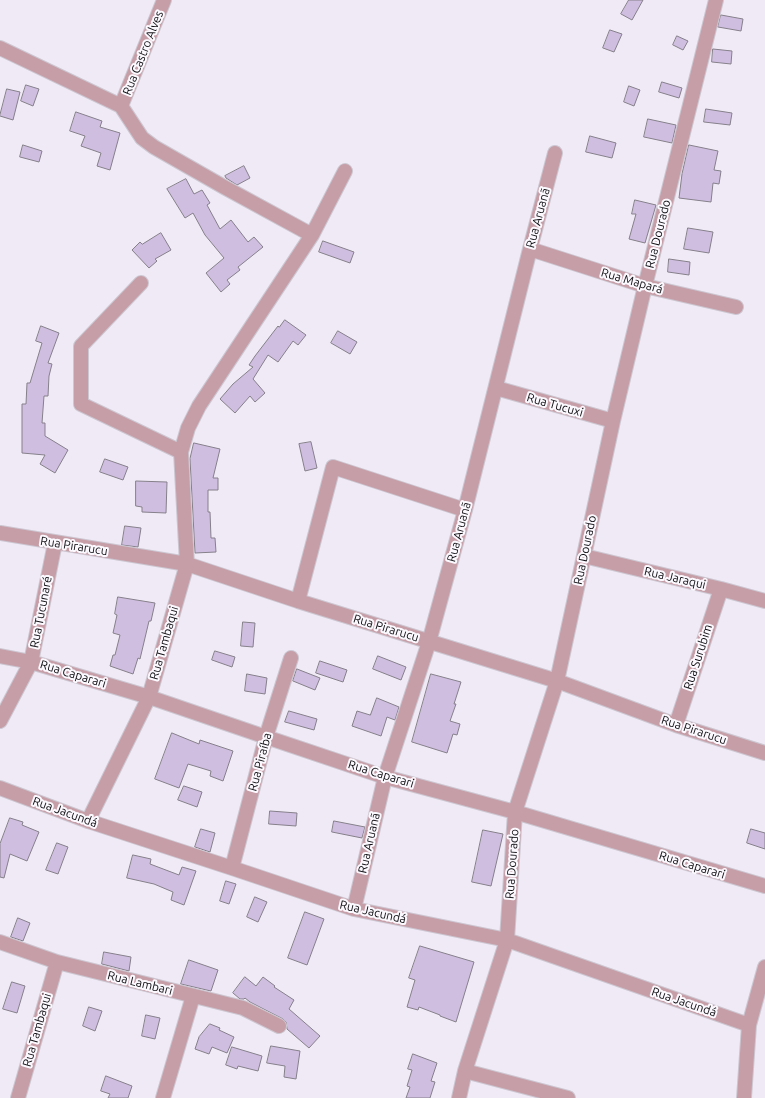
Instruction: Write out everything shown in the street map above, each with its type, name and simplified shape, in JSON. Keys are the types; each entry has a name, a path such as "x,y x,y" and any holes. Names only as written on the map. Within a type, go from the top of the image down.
{"street":[{"name":"Rua Castro Alves","path":"121,106 164,0"},
{"name":"Rua Dourado","path":"459,1098 465,1072 507,940 516,812 557,681 613,422 716,0"},
{"path":"0,48 121,106 142,138 154,147 312,235"},
{"name":"Rua Aruanã","path":"354,909 385,777 430,642 465,510 555,153"},
{"name":"Rua Tambaqui","path":"88,821 149,697 187,564 181,452 188,428 199,406 312,235 345,171"},
{"name":"Rua Mapará","path":"530,249 645,286 736,307"},
{"path":"141,283 81,346 81,404 181,452"},
{"name":"Rua Tucuxi","path":"496,388 613,422"},
{"path":"298,601 332,467 465,510"},
{"name":"Rua Pirarucu","path":"0,534 187,564 298,601 557,681 676,725 765,753"},
{"name":"Rua Tucunaré","path":"0,721 31,662 55,543"},
{"name":"Rua Jaraqui","path":"584,556 765,601"},
{"name":"Rua Surubim","path":"676,725 721,589"},
{"name":"Rua Caparari","path":"0,656 31,662 149,697 385,777 516,812 765,886"},
{"name":"Rua Piraíba","path":"232,868 266,737 291,658"},
{"name":"Rua Jacundá","path":"0,788 88,821 354,909 507,940 749,1025"},
{"name":"Rua Lambari","path":"0,942 57,962 243,1008 278,1026"},
{"name":"Rua Tambaqui","path":"18,1098 57,962"},
{"path":"744,1098 749,1025 765,967"},
{"path":"163,1098 193,996"},
{"path":"465,1072 568,1098"}],"building":[{"path":"629,0 643,0 632,20 621,14"},
{"path":"721,15 743,19 741,31 718,27"},
{"path":"610,30 622,34 614,52 603,48"},
{"path":"677,36 688,41 683,50 673,45"},
{"path":"713,49 732,51 731,64 712,62"},
{"path":"662,82 682,88 679,98 659,92"},
{"path":"26,85 39,89 33,106 21,101"},
{"path":"629,86 640,90 634,106 624,102"},
{"path":"7,89 20,92 13,120 0,116"},
{"path":"706,109 732,113 730,125 704,122"},
{"path":"76,112 102,121 100,127 120,133 110,170 97,166 101,153 81,146 85,136 70,131"},
{"path":"648,119 676,125 672,143 644,137"},
{"path":"590,136 616,143 612,158 586,152"},
{"path":"23,145 42,151 39,162 20,157"},
{"path":"689,145 718,151 714,170 721,171 719,184 713,183 711,202 679,198 682,174"},
{"path":"244,166 250,178 237,185 226,178 225,176"},
{"path":"186,179 194,194 202,190 210,203 207,205 220,229 231,220 248,242 254,237 263,247 238,267 240,270 227,280 230,284 221,292 206,273 224,258 205,235 193,213 185,218 167,189"},
{"path":"635,200 656,205 645,243 629,239 636,214 632,214"},
{"path":"688,228 713,232 709,253 684,249"},
{"path":"161,233 171,250 155,259 157,261 149,268 132,250 140,242 142,244"},
{"path":"323,241 354,252 350,263 319,252"},
{"path":"669,259 690,262 689,275 668,272"},
{"path":"285,320 306,335 298,345 293,341 278,362 268,355 253,379 265,393 255,402 250,396 235,413 220,399 233,384 253,367 249,365 255,356 278,326 279,327"},
{"path":"41,326 59,333 48,363 52,364 49,376 48,396 44,396 42,423 45,423 45,436 68,450 55,473 40,464 45,455 22,453 22,404 26,404 27,383 30,383 42,343 36,341"},
{"path":"338,331 357,342 350,354 331,343"},
{"path":"311,442 317,468 305,471 299,444"},
{"path":"194,443 220,449 213,478 218,478 218,490 208,490 208,512 210,512 211,538 215,538 216,552 195,553 190,459"},
{"path":"105,459 128,467 123,480 100,472"},
{"path":"136,481 167,482 166,513 142,512 142,507 136,506"},
{"path":"125,526 141,528 138,547 122,545"},
{"path":"118,597 155,603 140,659 138,658 133,674 110,666 113,655 115,655 120,635 113,633 117,615 115,614"},
{"path":"243,622 255,623 253,647 241,646"},
{"path":"215,651 235,657 232,667 212,660"},
{"path":"378,656 406,667 401,680 373,669"},
{"path":"320,661 347,670 343,682 316,673"},
{"path":"297,669 320,678 315,690 293,681"},
{"path":"247,674 267,678 265,694 245,691"},
{"path":"431,674 461,682 450,721 460,724 457,735 453,734 447,753 412,742"},
{"path":"377,698 399,707 395,720 387,717 381,736 352,726 357,711 370,715"},
{"path":"289,711 317,719 314,730 285,722"},
{"path":"172,733 199,744 200,740 233,751 223,781 210,776 211,771 188,764 179,788 155,779"},
{"path":"184,786 202,792 197,807 178,800"},
{"path":"270,811 297,813 296,826 269,824"},
{"path":"10,818 23,822 22,825 39,832 27,861 10,854 4,878 0,877 0,844"},
{"path":"334,821 365,827 362,838 332,832"},
{"path":"201,829 215,833 210,852 195,847"},
{"path":"751,829 765,833 765,849 747,843"},
{"path":"483,830 503,834 491,886 472,882"},
{"path":"57,843 68,847 58,874 46,870"},
{"path":"133,855 151,859 150,864 179,875 182,867 196,871 184,905 171,900 173,892 154,884 127,878"},
{"path":"226,881 236,884 229,904 220,901"},
{"path":"255,897 267,902 258,922 247,917"},
{"path":"305,912 324,919 307,965 288,958"},
{"path":"18,918 30,923 23,941 11,937"},
{"path":"420,946 474,962 456,1022 419,1007 418,1010 407,1007 415,980 409,978"},
{"path":"104,952 131,957 129,971 102,964"},
{"path":"189,960 218,970 211,991 181,984"},
{"path":"245,977 256,986 263,977 275,986 274,987 294,1000 289,1009 320,1036 309,1048 287,1029 286,1022 283,1019 245,998 240,999 233,993"},
{"path":"12,982 25,986 17,1013 3,1009"},
{"path":"89,1007 102,1011 95,1031 83,1026"},
{"path":"146,1015 160,1018 155,1039 142,1036"},
{"path":"210,1024 220,1028 219,1030 234,1037 227,1053 212,1047 209,1054 195,1049 199,1037"},
{"path":"271,1046 300,1051 296,1079 284,1077 285,1066 267,1063"},
{"path":"232,1047 262,1056 258,1071 238,1066 237,1069 226,1065"},
{"path":"413,1054 437,1063 431,1081 435,1082 430,1098 406,1098 410,1087 407,1086 412,1070 408,1069"},
{"path":"106,1076 132,1086 128,1098 108,1098 110,1094 101,1091"}]}
